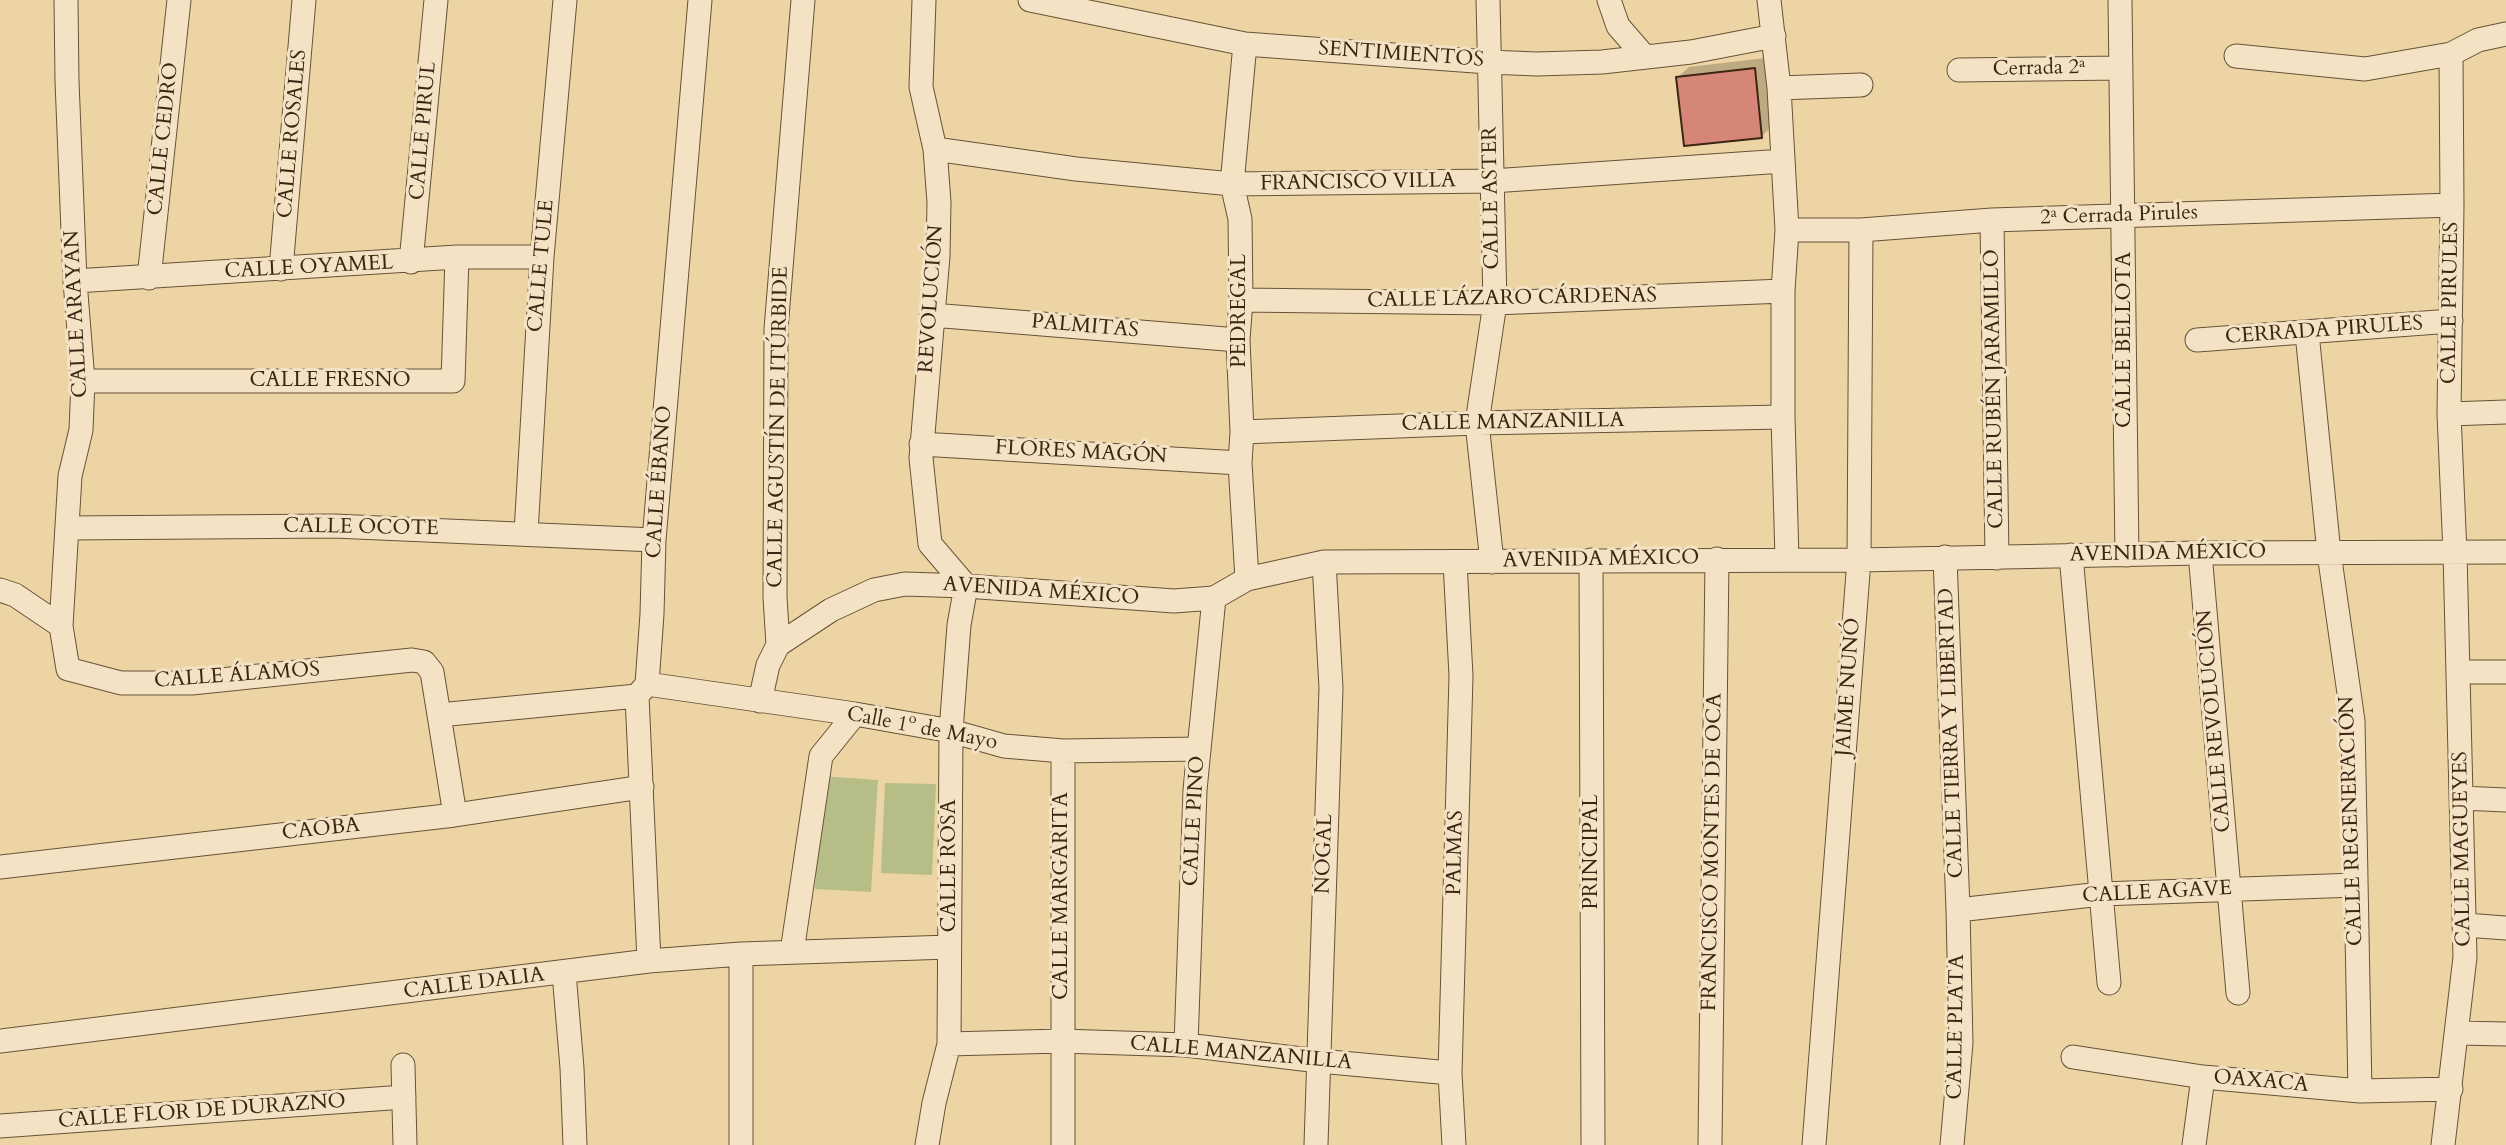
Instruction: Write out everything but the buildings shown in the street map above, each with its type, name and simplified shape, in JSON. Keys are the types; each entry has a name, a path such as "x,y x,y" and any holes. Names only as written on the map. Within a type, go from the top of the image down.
{"street":[{"name":"CALLE ARAYAN","path":"61,626 70,476 81,429 83,382 75,281 66,0"},
{"name":"CALLE CEDRO","path":"149,278 178,0"},
{"name":"CALLE ROSALES","path":"281,269 304,0"},
{"name":"CALLE PIRUL","path":"411,262 436,0"},
{"name":"CALLE TULE","path":"526,533 542,257 565,0"},
{"name":"CALLE ÉBANO","path":"649,961 642,787 642,690 700,0"},
{"name":"CALLE AGUSTÍN DE ITÚRBIDE","path":"778,645 775,597 776,329 803,0"},
{"name":"REVOLUCIÓN","path":"924,0 921,87 935,149 939,202 938,256 920,458 930,544 966,586"},
{"name":"SENTIMIENTOS","path":"1030,0 1245,44 1488,62 1602,62 1690,52 1774,36"},
{"name":"CALLE ASTER","path":"1488,0 1494,303 1477,423 1492,562"},
{"path":"1609,0 1618,26 1645,57"},
{"path":"1769,0 1779,88 1787,230 1783,291 1787,559"},
{"name":"CALLE BELLOTA","path":"2120,0 2127,555"},
{"path":"2236,56 2365,69 2451,54 2478,40 2506,34"},
{"name":"PEDREGAL","path":"1245,44 1232,184 1240,219 1240,463 1247,579"},
{"name":"CALLE PIRULES","path":"2451,54 2449,414 2455,553"},
{"name":"Cerrada 2ª","path":"1959,70 2120,68"},
{"path":"1779,88 1861,85"},
{"name":"FRANCISCO VILLA","path":"935,149 1076,169 1232,184 1492,181 1783,161"},
{"name":"2ª Cerrada Pirules","path":"1787,230 1861,230 1992,220 2452,205"},
{"name":"CALLE RUBÉN JARAMILLO","path":"1992,220 1997,558"},
{"name":"JAIME NUNÓ","path":"1814,1145 1859,560 1861,230"},
{"name":"CALLE OYAMEL","path":"75,281 411,262 457,257 542,257"},
{"name":"CALLE FRESNO","path":"83,382 453,382 457,257"},
{"name":"CALLE LÁZARO CÁRDENAS","path":"1241,300 1494,303 1783,291"},
{"name":"PALMITAS","path":"932,315 1238,340"},
{"name":"CERRADA PIRULES","path":"2197,340 2307,334 2451,321"},
{"name":"CALLE REGENERACIÓN","path":"2307,334 2329,553 2353,722 2360,1091"},
{"path":"2449,414 2506,412"},
{"name":"CALLE MANZANILLA","path":"1242,432 1477,423 1783,417"},
{"name":"FLORES MAGÓN","path":"921,444 1240,463"},
{"name":"CALLE OCOTE","path":"67,528 334,526 654,540"},
{"name":"AVENIDA MÉXICO","path":"778,645 831,610 874,590 905,584 1174,601 1214,598 1247,579 1324,562 1859,560 2200,553 2506,552"},
{"name":"CALLE REVOLUCIÓN","path":"2200,553 2238,993"},
{"name":"CALLE MAGUEYES","path":"2443,1145 2465,957 2455,553"},
{"path":"2071,555 2109,984"},
{"name":"CALLE TIERRA Y LIBERTAD","path":"1945,557 1958,910"},
{"name":"FRANCISCO MONTES DE OCA","path":"1710,1145 1717,559"},
{"name":"PRINCIPAL","path":"1591,560 1593,1145"},
{"name":"NOGAL","path":"1316,1145 1331,688 1324,562"},
{"name":"PALMAS","path":"1454,1145 1450,1073 1461,676 1455,562"},
{"name":"CALLE ROSA","path":"927,1145 933,1103 948,1044 951,731 958,625 966,586"},
{"path":"0,590 15,595 61,626"},
{"name":"CALLE PINO","path":"1186,1045 1195,790 1214,598"},
{"name":"CALLE ÁLAMOS","path":"61,626 68,669 121,683 192,683 412,660 424,662 432,672 455,815"},
{"path":"760,701 768,664 778,645"},
{"path":"2458,672 2506,672"},
{"path":"439,715 642,690"},
{"name":"Calle 1º de Mayo","path":"642,690 760,701 855,714 951,731 1004,746 1063,751 1199,749"},
{"path":"792,952 821,756 855,714"},
{"name":"CALLE MARGARITA","path":"1063,751 1063,1145"},
{"name":"CAOBA","path":"0,867 455,815 642,787"},
{"path":"2462,798 2506,800"},
{"name":"CALLE AGAVE","path":"1958,910 2101,894 2356,885"},
{"name":"CALLE PLATA","path":"1952,1145 1961,1043 1958,910"},
{"path":"2465,925 2506,928"},
{"name":"CALLE DALIA","path":"0,1041 649,961 741,954 949,947"},
{"path":"741,954 741,1145"},
{"path":"564,973 575,1145"},
{"path":"2457,1034 2506,1034"},
{"name":"CALLE MANZANILLA","path":"948,1044 1061,1041 1186,1045 1450,1073"},
{"name":"OAXACA","path":"2073,1057 2203,1077 2360,1091 2451,1089"},
{"path":"403,1065 405,1145"},
{"path":"2194,1145 2203,1077"},
{"name":"CALLE FLOR DE DURAZNO","path":"0,1126 404,1097"}],"green space":[{"path":"822,776 878,780 871,892 815,889"},
{"path":"885,783 936,784 932,875 881,873"}]}
